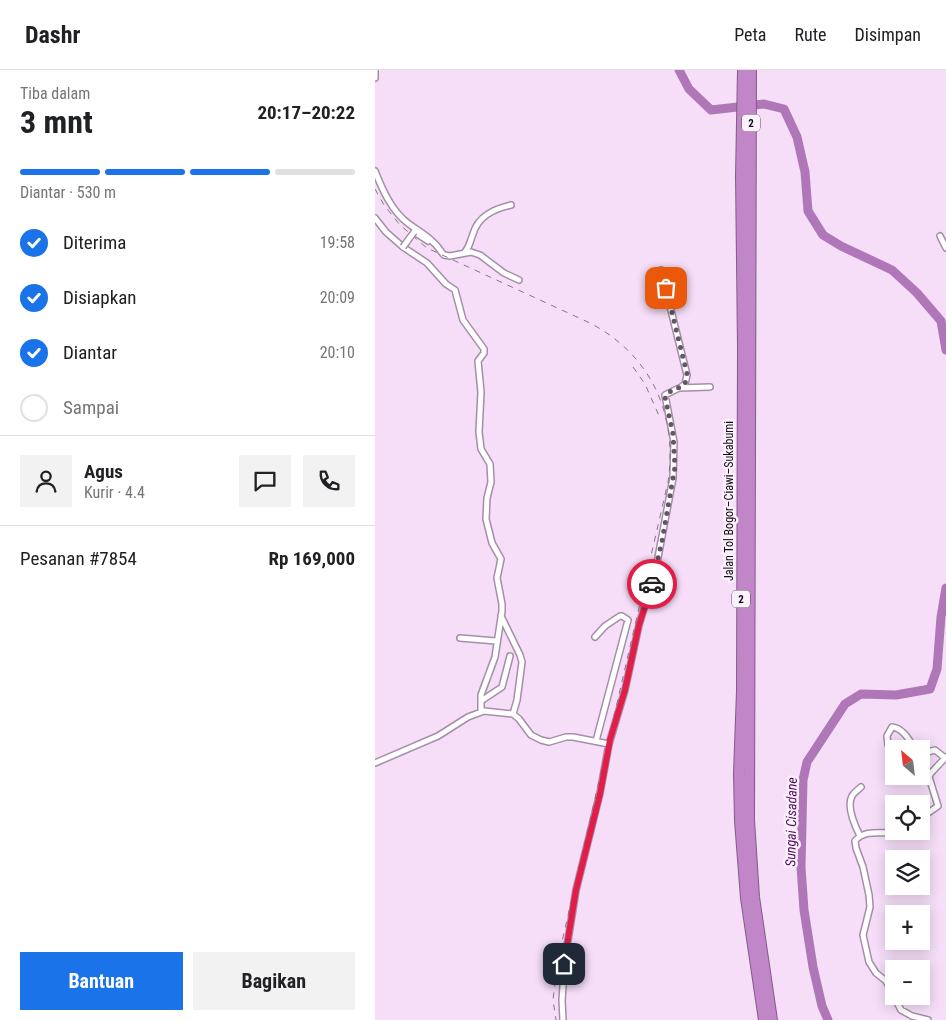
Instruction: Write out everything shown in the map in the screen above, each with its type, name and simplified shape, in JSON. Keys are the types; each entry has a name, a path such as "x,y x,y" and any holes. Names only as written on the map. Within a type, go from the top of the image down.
{"highway":[{"name":"Jalan Tol Bogor–Ciawi–Sukabumi","path":"743,70 749,820 754,897 771,1020"},
{"name":"Jalan Tol Bogor–Ciawi–Sukabumi","path":"751,70 745,176 742,691 739,774 740,821 746,898 764,1020"}],"street":[{"path":"375,70 375,78"},
{"path":"375,171 383,191 398,213 408,223 434,242 444,255 450,256 471,252 480,255 504,273 519,280"},
{"path":"465,252 469,247 478,222 487,213 511,205"},
{"path":"375,218 386,232 403,247 427,263 446,284 455,290 463,320 484,349 478,361 481,392 479,436 481,449 490,464 491,482 487,495 486,518 492,542 501,561 497,578 502,604 495,657 484,686 481,712"},
{"path":"403,247 414,232 439,248"},
{"path":"939,236 946,248"},
{"path":"563,1020 562,1000 565,959 576,890 600,794 609,744 625,690 639,625 656,568 675,467 674,442 665,397 669,392 685,384 687,374 661,270"},
{"path":"679,388 710,387"},
{"path":"501,616 520,654 522,662 517,700 513,714"},
{"path":"595,637 605,626 620,616 628,620 596,741"},
{"path":"460,638 497,641"},
{"path":"481,701 502,687 510,656"},
{"path":"375,763 438,736 469,717 489,711 513,714 531,735 541,740 549,742 569,736 609,744"},
{"path":"887,740 887,736 892,727 895,727 908,740"},
{"path":"930,751 935,750 945,758 931,772 929,778 938,806 930,812"},
{"path":"860,836 854,825 851,802 854,792 861,788"},
{"path":"885,833 869,833 860,836 855,843 863,867 869,896 870,907 863,935 867,958 875,971 886,982 901,1010 912,1016 928,1020"}],"waterway":[{"name":"Sungai Cisadane","path":"679,70 689,89 711,110 764,104 784,109 797,137 805,172 808,211 823,235 841,246 892,270 917,293 941,321 946,350"},
{"name":"Sungai Cisadane","path":"828,1020 822,1006 813,967 804,910 801,867 803,780 807,762 845,704 861,694 896,695 930,689 937,669 941,617 946,588"}],"railway":[{"path":"375,189 384,205 400,225 427,248 590,323 611,336 644,369 656,389 664,410 669,433 668,482 558,959 553,1000 556,1020"},
{"path":"633,367 645,384 660,418"}],"way so far":[{"path":"652,584 662,541 675,467 673,434 665,395 685,384 687,379 666,288"}],"route":[{"path":"564,964 576,890 600,794 610,740 632,665 639,625 652,584"}]}
